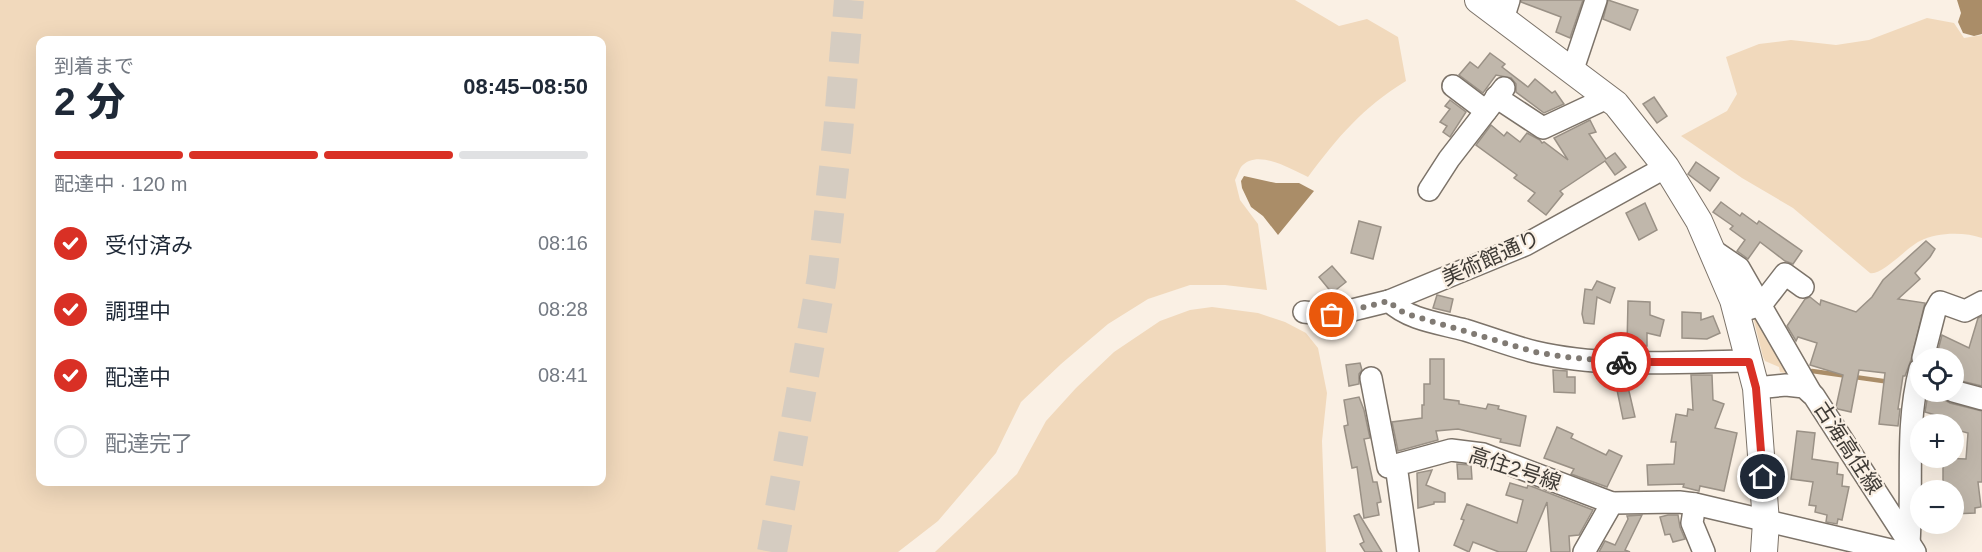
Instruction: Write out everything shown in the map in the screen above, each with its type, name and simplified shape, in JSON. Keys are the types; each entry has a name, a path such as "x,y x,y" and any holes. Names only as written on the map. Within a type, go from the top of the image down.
{"main road":[{"path":"1478,0 1506,10 1572,72 1616,105 1666,167 1699,221 1733,300 1756,388 1766,522 1764,552"}],"street":[{"path":"1572,72 1596,0"},
{"path":"1453,86 1496,98 1543,128 1607,98"},
{"path":"1430,190 1449,159 1496,98"},
{"name":"美術館通り","path":"1304,312 1332,315 1389,301 1525,245 1666,167"},
{"path":"1711,249 1738,268 1811,393"},
{"path":"1737,313 1761,305 1785,274 1803,287"},
{"path":"1389,301 1397,309 1415,316 1535,352 1630,362 1749,362"},
{"path":"1926,348 1935,310 1940,302 1965,311 1982,302"},
{"path":"1371,378 1388,467 1396,465 1408,552"},
{"name":"古海高住線","path":"1756,388 1795,386 1804,387 1811,393 1908,549"},
{"path":"1964,394 1982,399"},
{"path":"1908,549 1910,443 1916,402"},
{"name":"高住2号線","path":"1396,465 1451,450 1483,454 1612,503 1679,502 1695,504 1854,547 1908,549"},
{"path":"1584,552 1612,503"},
{"path":"1695,504 1692,523 1704,552"}],"shaded area":[{"path":"0,0 1295,0 1339,26 1367,19 1398,37 1406,81 1377,101 1352,124 1308,177 1283,165 1264,160 1256,159 1240,168 1235,180 1240,200 1258,224 1267,290 1225,285 1190,285 1148,299 1108,324 1021,402 996,453 938,521 898,552 0,552"},
{"path":"1957,0 1982,0 1982,34 1974,36 1963,33 1958,22 1961,13"},
{"path":"1927,18 1954,23 1964,38 1982,35 1982,238 1951,234 1927,238 1915,244 1888,266 1875,273 1870,273 1793,208 1742,178 1681,136 1727,111 1737,94 1726,57 1759,44 1791,40 1836,45 1869,40"},
{"path":"1244,176 1276,183 1299,183 1314,191 1278,235 1263,216 1251,207 1242,188 1241,181"},
{"path":"1212,307 1258,313 1285,322 1306,333 1318,348 1327,393 1322,441 1326,552 935,552 1017,474 1046,421 1114,352 1160,321 1190,310"},
{"path":"1758,311 1788,368 1785,373 1780,372 1779,367 1765,361 1763,357 1752,313"}],"building":[{"path":"1521,0 1583,0 1570,38 1556,32 1561,17 1521,2"},
{"path":"1608,0 1638,10 1630,30 1603,19"},
{"path":"1490,53 1505,64 1502,67 1528,87 1535,79 1552,93 1555,91 1564,104 1544,113 1516,92 1516,84 1511,78 1496,75 1483,93 1459,75 1470,62 1478,68"},
{"path":"1654,97 1667,116 1657,123 1643,104"},
{"path":"1450,100 1466,112 1450,137 1443,132 1447,126 1440,122 1450,109 1445,106"},
{"path":"1590,120 1596,132 1589,134 1606,159 1615,153 1626,167 1615,175 1605,161 1560,191 1563,194 1546,215 1528,201 1535,193 1514,178 1517,175 1476,145 1491,125 1504,136 1507,132 1520,142 1527,133 1542,143 1544,142 1568,160 1554,138"},
{"path":"1696,162 1719,178 1710,191 1688,174"},
{"path":"1721,202 1740,216 1742,213 1757,224 1759,221 1802,251 1793,264 1785,261 1760,242 1748,259 1737,251 1745,240 1730,229 1733,226 1713,212"},
{"path":"1645,203 1657,230 1639,240 1626,213"},
{"path":"1359,221 1381,227 1373,259 1351,253"},
{"path":"1926,241 1935,249 1915,273 1920,279 1898,299 1925,303 1914,348 1910,348 1910,363 1903,376 1898,426 1879,424 1885,373 1859,370 1851,412 1838,409 1836,407 1843,375 1810,365 1817,343 1798,337 1796,341 1787,326 1805,299 1810,297 1820,305 1821,300 1856,312 1872,297 1883,280"},
{"path":"1332,266 1346,282 1332,293 1319,277"},
{"path":"1597,281 1615,288 1610,303 1597,297 1594,324 1584,323 1582,314 1585,289 1592,290"},
{"path":"1437,295 1453,299 1450,312 1433,308"},
{"path":"1628,301 1650,302 1650,315 1664,320 1660,336 1647,333 1647,346 1627,346"},
{"path":"1682,312 1701,313 1701,320 1713,316 1720,333 1707,339 1682,338"},
{"path":"1982,316 1982,386 1964,382 1964,348 1939,348 1942,335 1969,348 1978,318"},
{"path":"1430,359 1444,359 1444,399 1486,409 1488,404 1499,406 1498,409 1526,416 1520,446 1458,429 1436,431 1438,440 1398,451 1392,422 1422,418 1424,384 1430,384"},
{"path":"1360,363 1362,370 1359,374 1359,384 1349,386 1346,365"},
{"path":"1553,370 1567,371 1567,377 1575,377 1575,393 1554,392"},
{"path":"1691,375 1712,375 1713,400 1724,404 1715,428 1737,433 1724,491 1700,486 1699,491 1683,487 1684,484 1648,485 1647,465 1674,464 1676,442 1671,442 1676,414 1687,416 1688,409 1693,410"},
{"path":"1628,387 1635,417 1623,419 1617,390"},
{"path":"1359,397 1370,438 1364,439 1373,482 1377,482 1381,502 1377,503 1379,515 1364,518 1357,467 1352,468 1344,426 1348,425 1344,400"},
{"path":"1927,402 1948,402 1982,411 1982,482 1978,482 1981,507 1975,508 1975,513 1964,514 1964,480 1943,480 1943,468 1964,468 1968,433 1964,432 1964,414 1925,412"},
{"path":"1557,427 1573,434 1571,438 1606,455 1609,450 1622,456 1607,487 1571,474 1574,469 1544,458"},
{"path":"1797,431 1815,433 1812,459 1838,463 1837,474 1843,475 1842,486 1849,487 1842,520 1838,519 1837,524 1826,522 1827,515 1815,512 1816,506 1809,505 1813,482 1791,479"},
{"path":"1457,464 1471,465 1472,479 1458,479"},
{"path":"1432,470 1426,485 1445,493 1445,502 1434,502 1434,504 1418,508 1417,473"},
{"path":"1510,483 1527,488 1528,485 1593,510 1579,535 1569,536 1570,552 1551,552 1547,502 1526,552 1499,552 1473,542 1469,552 1454,545 1464,520 1461,519 1467,504 1517,523 1523,500 1506,495"},
{"path":"1359,514 1382,552 1365,552 1360,544 1364,542 1354,516"},
{"path":"1642,515 1625,550 1630,552 1599,552 1605,541 1615,545 1628,519 1627,516"},
{"path":"1678,515 1685,539 1673,542 1670,534 1665,535 1660,517"}],"waterway":[{"path":"1812,371 1890,382"}],"tunnel":[{"path":"772,552 822,277 838,133 849,0"}],"way so far":[{"path":"1332,315 1389,301 1397,309 1407,314 1535,352 1621,362"}],"route":[{"path":"1621,362 1749,362 1756,388 1763,477"}]}
